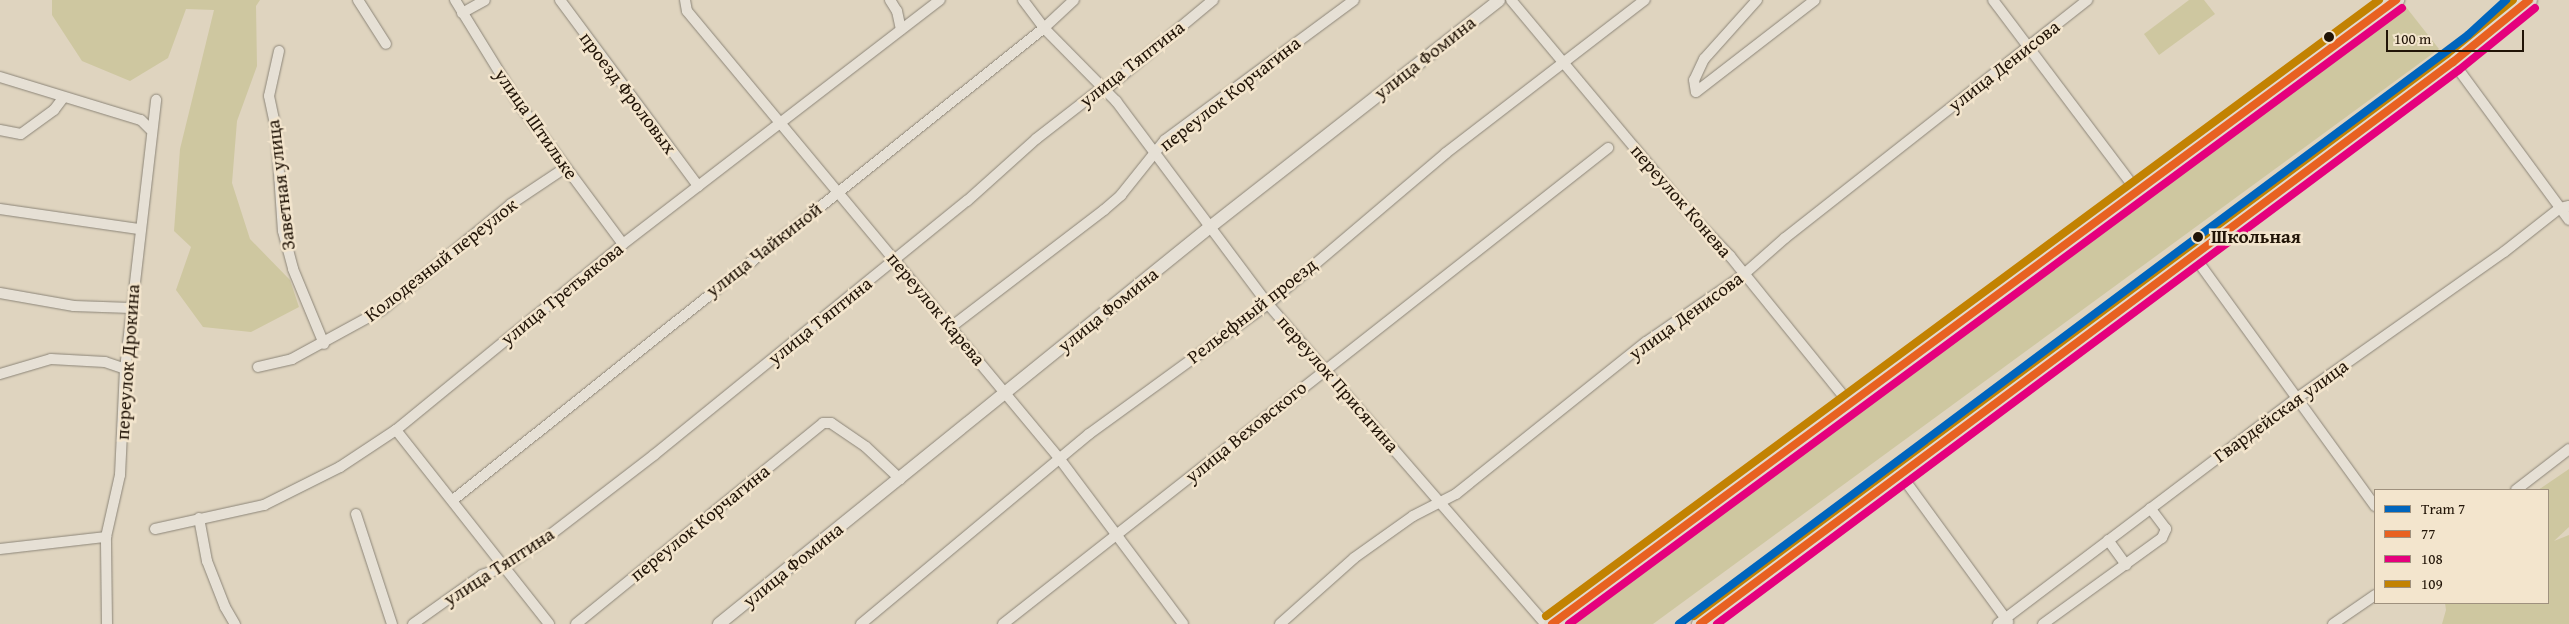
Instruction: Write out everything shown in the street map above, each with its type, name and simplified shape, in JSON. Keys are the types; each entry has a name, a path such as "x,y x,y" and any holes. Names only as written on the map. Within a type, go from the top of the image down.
{"highway":[{"path":"1552,624 2396,0"},
{"path":"1700,624 2453,62 2529,0"}],"street":[{"path":"358,0 386,44"},
{"name":"улица Штильке","path":"455,0 519,104 623,244"},
{"path":"462,13 485,0"},
{"name":"проезд Фроловых","path":"560,0 698,186"},
{"name":"переулок Карева","path":"686,0 687,12 1006,392 1118,535 1183,624"},
{"path":"890,0 897,11 901,30"},
{"name":"улица Третьякова","path":"155,529 264,505 340,467 396,430 623,244 940,0"},
{"name":"переулок Присягина","path":"1023,0 1044,28 1105,90 1155,153 1268,304 1326,368 1546,624"},
{"name":"улица Чайкиной","path":"453,500 1044,28 1074,0"},
{"name":"улица Тяптина","path":"413,624 482,575 504,567 654,455 895,260 1036,139 1094,94 1105,90 1127,69 1213,0"},
{"name":"переулок Корчагина","path":"950,327 1104,210 1121,195 1165,140 1215,100 1354,0"},
{"name":"улица Фомина","path":"719,624 1210,227 1499,0"},
{"name":"переулок Конева","path":"1511,0 1849,403"},
{"name":"Рельефный проезд","path":"861,624 1059,458 1127,404 1268,304 1446,153 1562,61 1645,0"},
{"path":"1757,0 1704,59 1694,80 1696,92 1815,0"},
{"path":"1993,0 2030,46 2137,191"},
{"name":"улица Денисова","path":"1280,624 1354,558 1413,516 1442,504 1547,419 1598,384 1646,342 1743,275 1784,238 2087,0"},
{"name":"Заветная улица","path":"279,50 269,96 276,129 283,231 293,269 324,344"},
{"path":"2453,62 2564,207 2569,220"},
{"path":"0,78 141,120 150,129"},
{"path":"0,130 21,134 54,110 63,98"},
{"name":"переулок Дрокина","path":"107,624 106,537 120,475 125,369 150,129 156,100"},
{"name":"улица Веховского","path":"1003,624 1608,148"},
{"name":"Колодезный переулок","path":"258,367 292,359 324,344 382,310 511,204 565,168"},
{"name":"Гвардейская улица","path":"2004,622 2108,540 2297,398 2504,252 2564,207"},
{"path":"0,210 139,229"},
{"path":"2194,256 2374,505"},
{"path":"0,293 74,306 131,308"},
{"path":"0,374 51,359 104,362 125,369"},
{"name":"переулок Корчагина","path":"576,624 823,423 831,423 866,447 900,479"},
{"path":"396,430 549,624"},
{"path":"2517,489 2569,448"},
{"path":"1901,475 2004,622"},
{"path":"2042,624 2126,565 2166,533 2166,529 2150,508"},
{"path":"356,514 392,624"},
{"path":"199,518 210,570 235,624"},
{"path":"0,549 106,537"},
{"path":"2108,540 2126,565"},
{"path":"2333,624 2374,596"}],"shaded area":[{"path":"52,0 260,0 256,6 257,66 237,121 232,183 250,239 290,280 299,307 251,332 203,327 176,290 191,247 174,231 180,149 214,10 186,9 168,58 130,81 82,61 52,15"},
{"path":"2189,0 2204,0 2215,14 2159,55 2144,34"},
{"path":"2406,7 2439,49 1653,624 1573,624 1855,412"},
{"path":"2569,469 2569,527 2554,541 2569,535 2569,624 2442,624 2446,610 2445,604 2549,604 2549,489 2539,489"}],"tram line":[{"name":"7","path":"1679,624 2468,35 2506,0"}],"transit line":[{"name":"109","path":"1546,616 2379,0"},
{"name":"77","path":"1552,624 2396,0"},
{"name":"109","path":"1694,616 2447,54 2513,0"},
{"name":"77","path":"1700,624 2453,62 2529,0"},
{"name":"108","path":"1569,624 2402,8"},
{"name":"108","path":"1717,624 2459,70 2535,8"}],"place":[{"name":"Школьная","path":"2198,237"}]}
